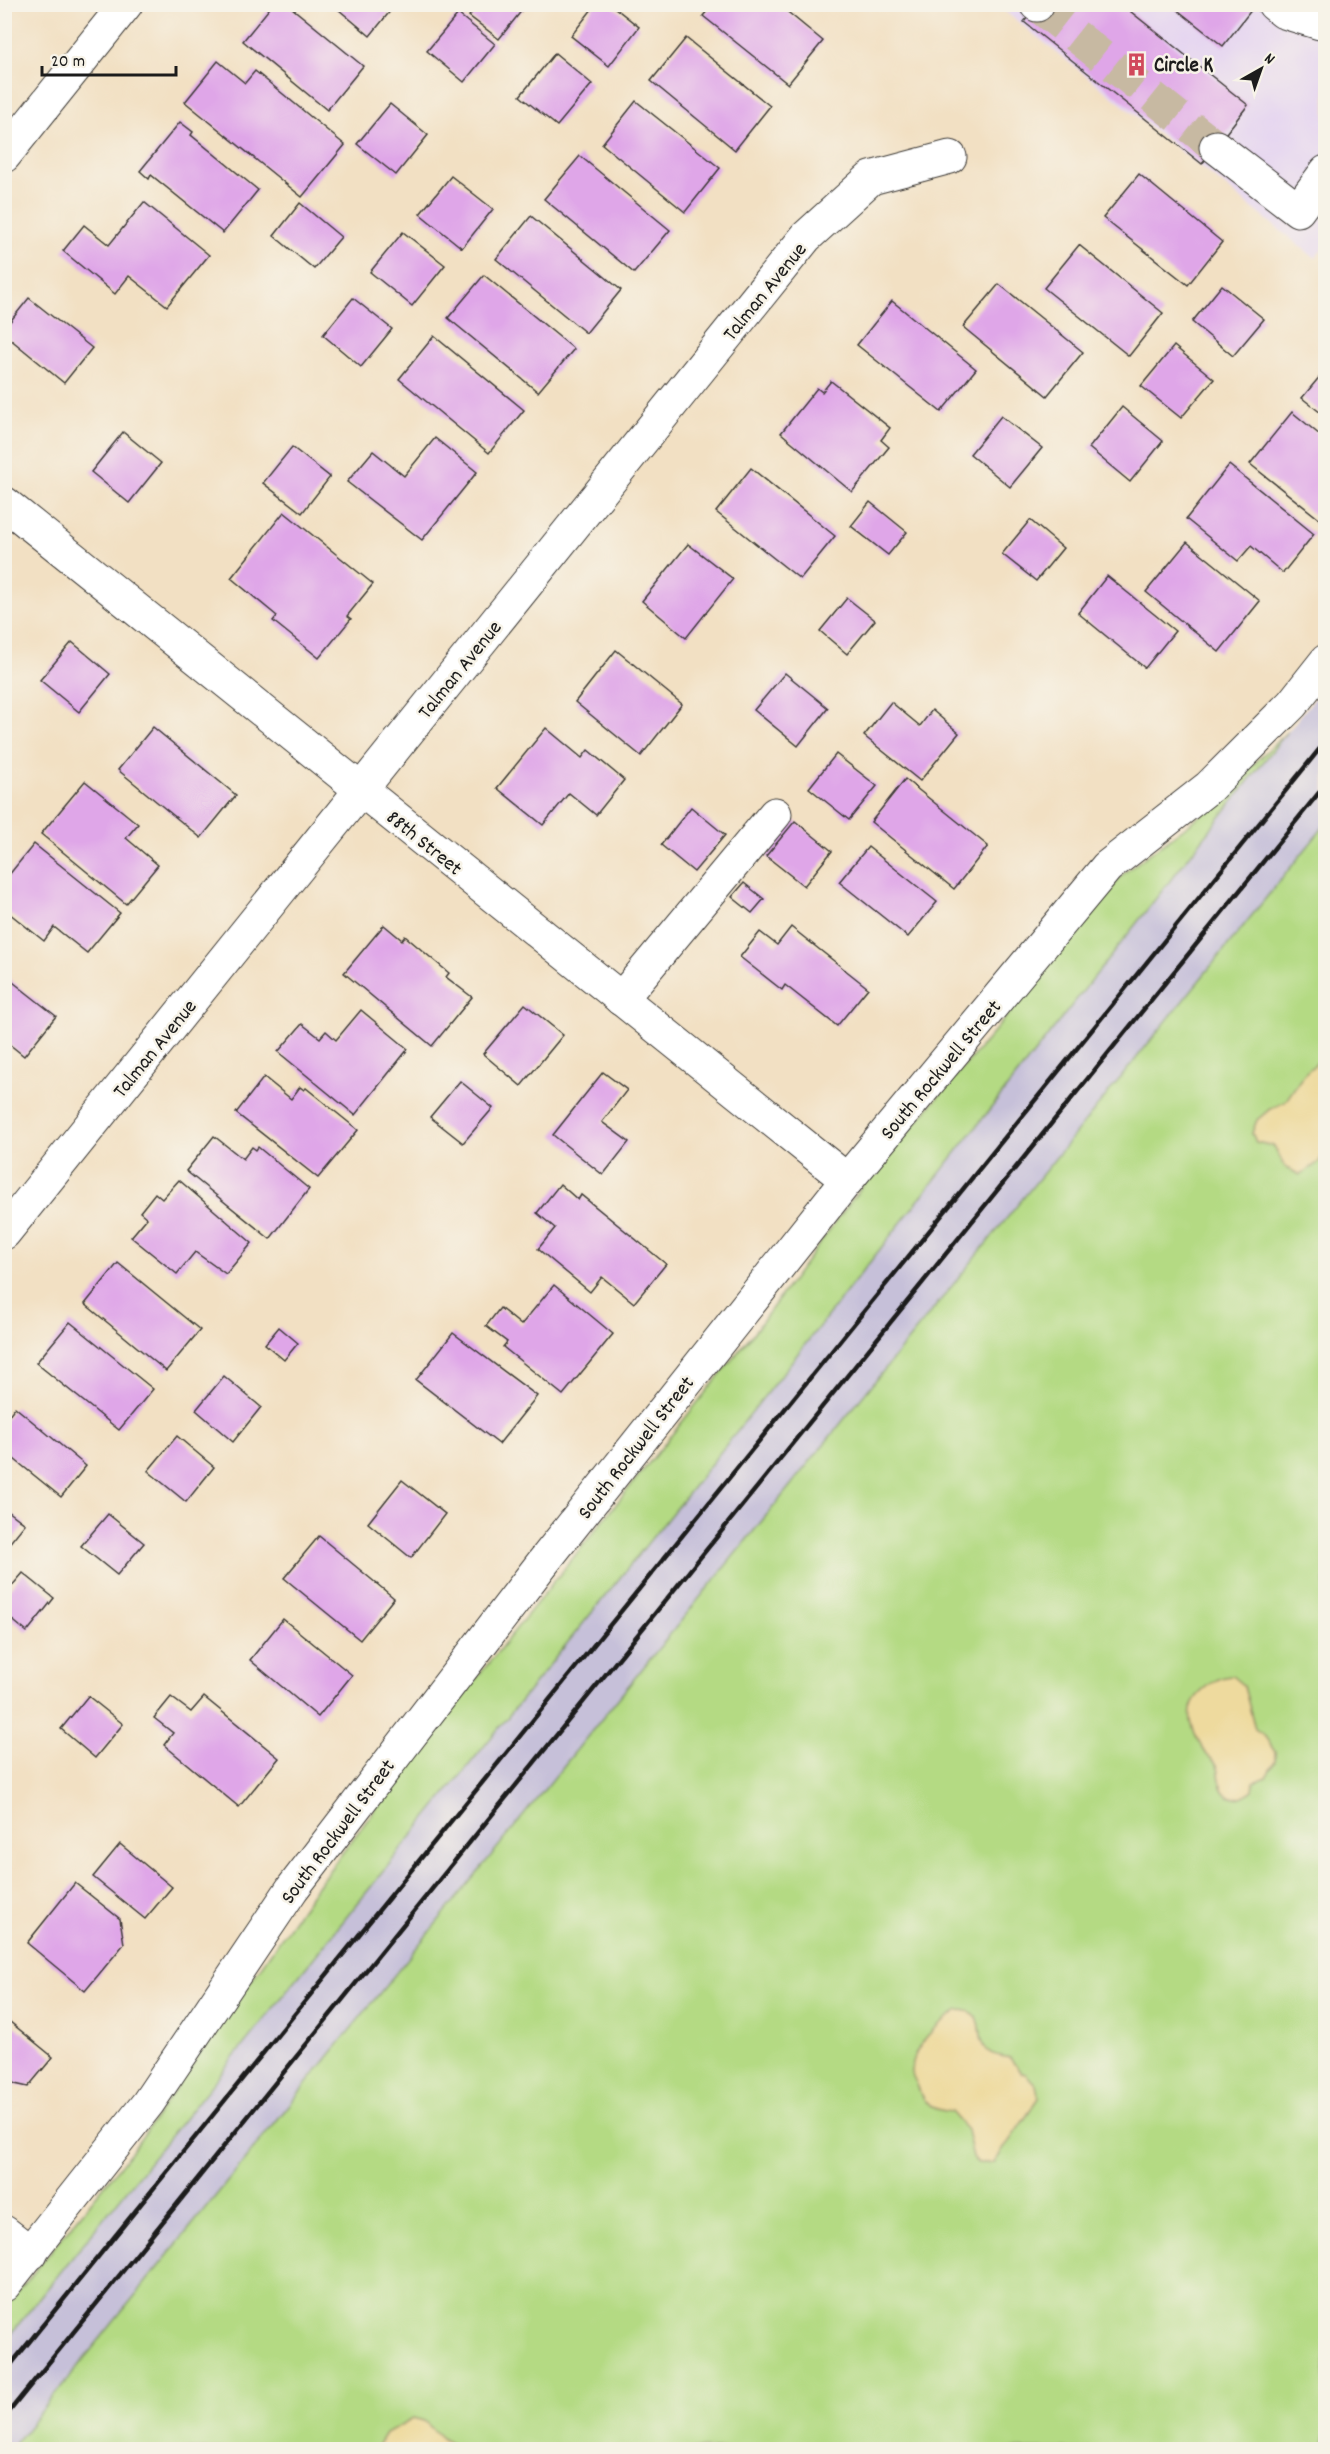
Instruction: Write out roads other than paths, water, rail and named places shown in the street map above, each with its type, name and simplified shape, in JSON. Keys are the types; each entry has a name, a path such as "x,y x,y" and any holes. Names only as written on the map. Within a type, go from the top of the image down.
{"street":[{"path":"4,156 126,4"},
{"path":"1274,4 1284,12 1324,22"},
{"path":"1216,147 1298,210 1326,172"},
{"name":"Talman Avenue","path":"4,1233 806,237 871,178 950,157"},
{"name":"88th Street","path":"4,503 847,1180"},
{"name":"South Rockwell Street","path":"4,2285 148,2103 299,1880 541,1565 847,1180 1107,867 1209,787 1292,704 1326,661"},
{"path":"621,999 775,814"},
{"path":"4,2232 31,2253"}],"tunnel":[{"path":"1037,5 1216,147"}],"railway":[{"path":"4,2373 1326,741"},
{"path":"4,2418 1326,784"}],"place":[{"name":"Circle K","path":"1136,64"}]}
